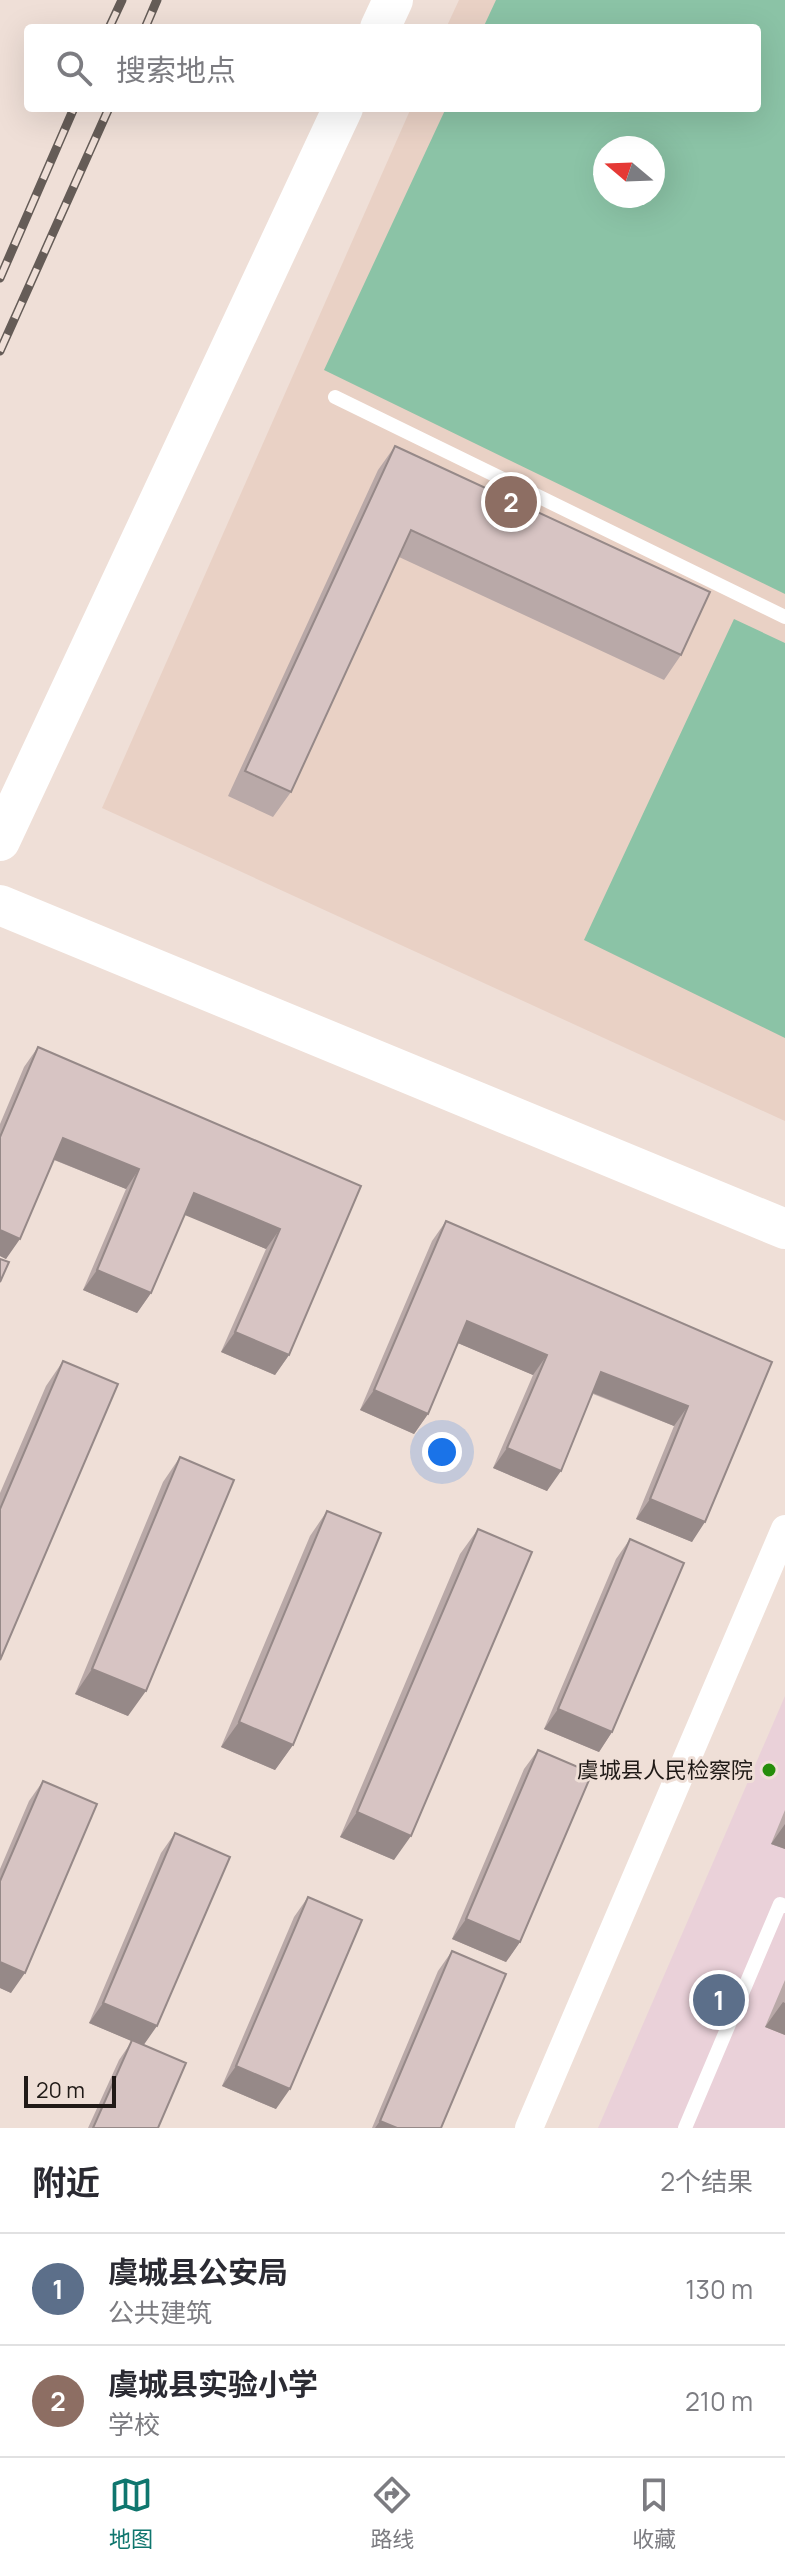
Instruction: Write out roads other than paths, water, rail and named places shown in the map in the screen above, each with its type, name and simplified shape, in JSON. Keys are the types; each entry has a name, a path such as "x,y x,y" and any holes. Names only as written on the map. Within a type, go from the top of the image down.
{"street":[{"path":"382,24 393,0"},
{"path":"0,841 341,112"},
{"path":"0,905 785,1229"},
{"path":"529,2128 785,1529"}],"lane":[{"path":"335,397 785,617"},
{"path":"685,2128 780,1904 785,1906"}],"railway":[{"path":"111,24 122,0"},
{"path":"147,24 157,0"},
{"path":"0,278 72,112"},
{"path":"0,351 107,112"}],"place":[{"name":"虞城县实验小学","path":"511,502"},
{"name":"虞城县人民检察院","path":"769,1770"},
{"name":"虞城县公安局","path":"719,2000"}]}
